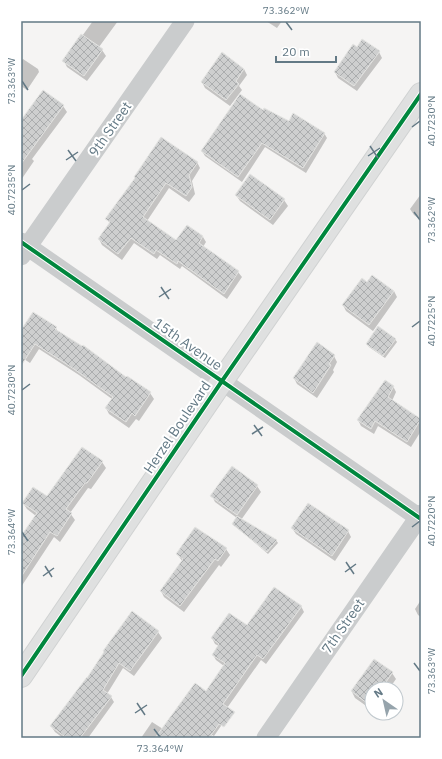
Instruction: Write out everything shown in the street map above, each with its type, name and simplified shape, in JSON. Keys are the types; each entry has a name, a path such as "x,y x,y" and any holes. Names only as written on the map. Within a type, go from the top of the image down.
{"street":[{"name":"9th Street","path":"23,248 185,21"},
{"name":"Herzel Boulevard","path":"21,676 222,381 421,94"},
{"name":"15th Avenue","path":"23,248 222,381 420,517"},
{"name":"7th Street","path":"266,738 420,517"}],"building":[{"path":"81,34 103,49 84,76 62,61"},
{"path":"362,39 380,51 354,86 334,72 353,44 357,47"},
{"path":"222,52 244,69 236,81 239,84 226,100 201,82"},
{"path":"43,90 64,105 21,164 21,120"},
{"path":"240,94 263,110 264,108 289,121 293,113 325,133 303,168 262,143 238,177 201,151"},
{"path":"161,137 198,162 189,175 192,187 186,196 166,183 143,217 176,240 187,225 203,236 199,243 239,271 224,294 178,261 177,264 156,250 154,254 131,238 118,254 98,239 110,222 105,219 135,178 134,177"},
{"path":"250,174 285,199 270,220 235,195"},
{"path":"372,275 394,291 369,325 342,305 362,278 367,282"},
{"path":"33,312 57,327 55,329 82,346 83,345 126,377 127,376 151,392 135,416 132,413 126,422 105,408 113,397 74,369 35,344 21,366 21,330"},
{"path":"378,326 396,339 383,356 366,344"},
{"path":"317,342 335,355 329,364 331,365 313,393 293,378"},
{"path":"385,380 394,386 388,397 421,419 407,442 375,421 371,429 357,420"},
{"path":"82,447 103,461 66,509 72,513 57,536 50,532 21,577 21,536 37,513 22,503 33,487 47,496"},
{"path":"232,466 258,485 237,515 210,496"},
{"path":"308,503 349,530 332,556 291,528"},
{"path":"237,516 277,540 267,552 232,524"},
{"path":"195,527 227,548 218,561 215,559 180,606 160,591 183,559 176,554"},
{"path":"274,587 302,606 263,659 257,655 223,704 235,712 224,727 219,724 209,738 155,738 195,683 206,691 225,663 212,655 219,644 211,638 229,613 247,625"},
{"path":"132,611 159,631 130,671 119,663 103,690 112,696 80,738 67,738 50,726 87,678 104,652 103,651"},
{"path":"374,659 393,672 387,681 364,681 364,701 351,691"}],"cycle path":[{"path":"21,676 222,381 421,94"},
{"path":"21,242 421,519"}]}
